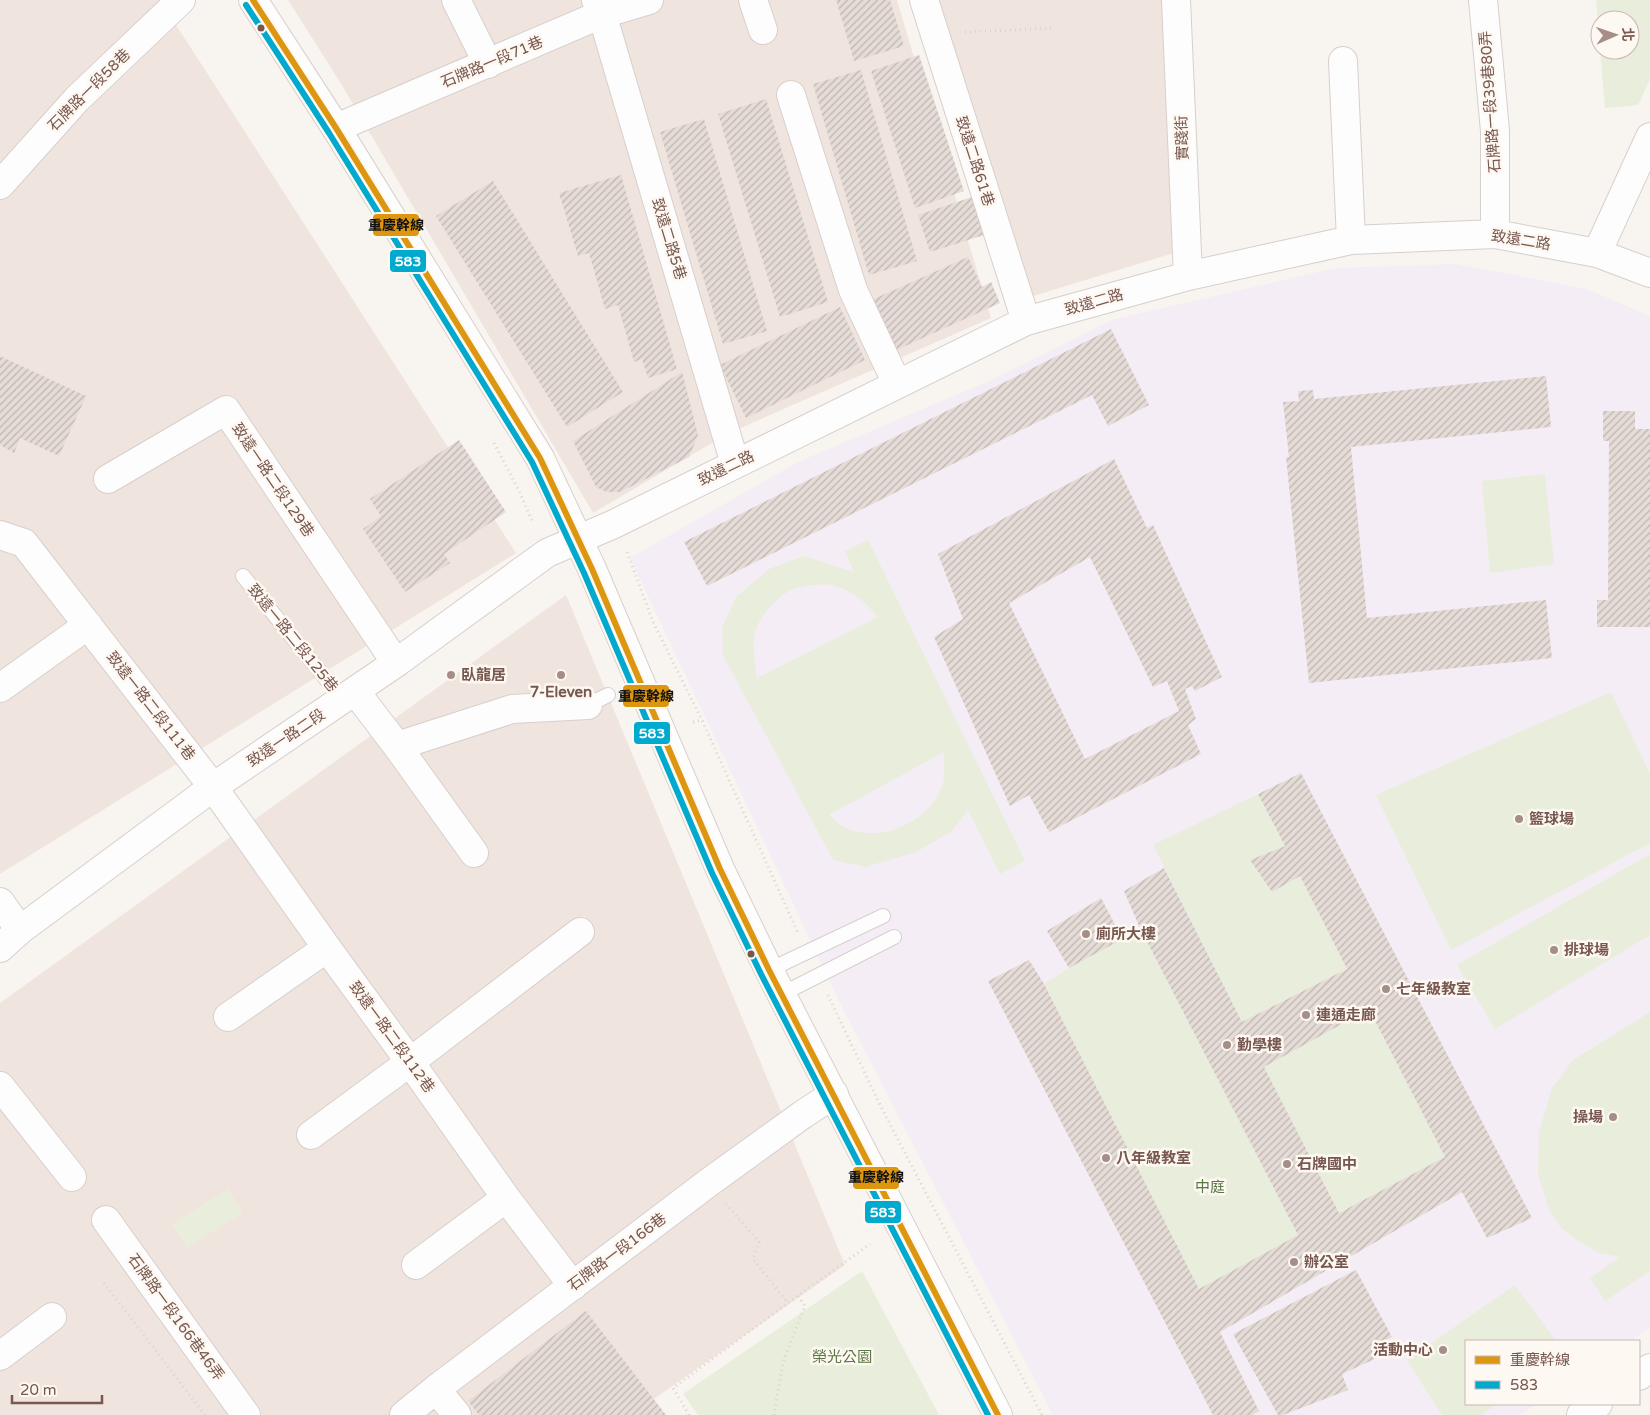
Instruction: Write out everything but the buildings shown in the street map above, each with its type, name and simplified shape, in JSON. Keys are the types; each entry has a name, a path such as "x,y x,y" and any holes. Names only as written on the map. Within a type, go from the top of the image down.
{"street":[{"name":"石牌路一段58巷","path":"0,185 76,99 181,0"},
{"path":"253,0 336,128 540,458 579,539 720,869 769,970 998,1415"},
{"path":"456,0 488,64"},
{"name":"石牌路一段71巷","path":"336,128 488,64 599,7 649,0"},
{"path":"753,0 764,30"},
{"name":"致遠二路61巷","path":"924,0 1026,321"},
{"name":"實踐街","path":"1176,0 1188,276"},
{"name":"石牌路一段39巷80弄","path":"1483,0 1495,131 1495,234"},
{"name":"致遠二路5巷","path":"599,7 735,464"},
{"path":"1342,61 1351,240"},
{"path":"791,95 852,290 897,384"},
{"path":"1597,253 1650,137"},
{"name":"致遠二路","path":"579,539 1026,321 1188,276 1351,240 1495,234 1597,253 1650,273"},
{"name":"致遠一路二段129巷","path":"108,479 226,410 396,663"},
{"name":"致遠一路二段111巷","path":"0,535 24,543 213,787"},
{"name":"致遠一路二段","path":"0,948 20,930 213,787 396,663 547,554 579,539"},
{"path":"0,688 88,625"},
{"path":"349,695 397,746 474,853"},
{"path":"397,746 512,708 598,700"},
{"name":"致遠一路二段112巷","path":"213,787 506,1198 573,1286"},
{"path":"0,902 20,930"},
{"path":"310,1136 580,932"},
{"path":"228,1017 327,948"},
{"path":"0,1086 72,1177"},
{"name":"石牌路一段166巷","path":"404,1415 708,1183 834,1094"},
{"path":"416,1265 506,1198"},
{"name":"石牌路一段166巷46弄","path":"106,1220 246,1415"},
{"path":"0,1356 52,1317"},
{"path":"436,1389 457,1415"},
{"path":"1581,1415 1596,1405"}],"lane":[{"name":"致遠一路二段125巷","path":"243,576 349,695"},
{"path":"769,970 883,916"},
{"path":"782,994 894,937"}],"path":[{"path":"934,33 1054,28"},
{"path":"693,722 702,720"},
{"path":"708,1183 759,1242 753,1259 788,1303"},
{"path":"689,1415 673,1388 870,1244"},
{"path":"104,1282 205,1415"},
{"path":"774,1415 783,1362 804,1306 798,1296"}],"shaded area":[{"path":"0,0 160,0 516,553 0,874"},
{"path":"288,0 897,0 991,318 729,433 593,513 340,82"},
{"path":"938,0 1164,0 1174,253 1030,297"},
{"path":"1456,264 1587,289 1650,316 1650,1328 1632,1340 1465,1340 1465,1405 1535,1405 1520,1415 1053,1415 839,1001 630,558 798,462 991,380 1111,320 1335,268"},
{"path":"566,595 845,1265 631,1415 0,1415 0,1003"}],"green space":[{"path":"1596,0 1650,0 1650,79 1638,105 1605,108 1601,60 1640,60 1640,10 1597,10"},
{"path":"1545,474 1554,564 1490,573 1482,481"},
{"path":"868,540 1025,861 1000,874 968,810 952,831 916,852 865,867 833,860 723,655 722,628 736,597 769,569 804,556 854,572 845,551","holes":["812,585 832,585 846,590 863,602 878,617 757,678 754,655 757,626 765,613 781,596 795,588","944,752 943,783 937,796 919,817 893,830 865,833 845,828 829,815"]},
{"name":"籃球場","path":"1611,692 1650,774 1650,843 1451,950 1376,795"},
{"path":"1258,794 1285,846 1250,860 1272,892 1300,876 1347,969 1242,1022 1153,845"},
{"name":"排球場","path":"1650,854 1650,935 1495,1029 1457,965"},
{"name":"中庭","path":"1140,928 1298,1235 1199,1289 1044,984"},
{"path":"1369,1009 1445,1157 1339,1213 1264,1067"},
{"path":"1650,1012 1650,1271 1605,1301 1590,1278 1620,1257 1599,1253 1580,1242 1561,1228 1549,1210 1538,1175 1539,1132 1552,1088 1573,1060"},
{"path":"228,1189 243,1213 187,1247 172,1224"},
{"name":"榮光公園","path":"862,1271 939,1415 698,1415 683,1394"},
{"name":"活動中心","path":"1515,1285 1555,1340 1465,1340 1465,1405 1495,1405 1481,1415 1442,1415 1407,1360"}],"transit line":[{"name":"重慶幹線","path":"253,0 336,128 540,458 592,569 720,869 769,970 998,1415"},
{"name":"583","path":"246,5 329,133 532,462 584,573 712,873 761,974 988,1415"}],"place":[{"name":"臥龍居","path":"451,675"},
{"name":"7-Eleven","path":"561,675"},
{"name":"籃球場","path":"1519,819"},
{"name":"廁所大樓","path":"1086,934"},
{"name":"排球場","path":"1554,950"},
{"name":"七年級教室","path":"1386,989"},
{"name":"連通走廊","path":"1306,1015"},
{"name":"勤學樓","path":"1227,1045"},
{"name":"操場","path":"1613,1117"},
{"name":"八年級教室","path":"1106,1158"},
{"name":"石牌國中","path":"1287,1164"},
{"name":"辦公室","path":"1294,1262"},
{"name":"活動中心","path":"1443,1350"}]}
